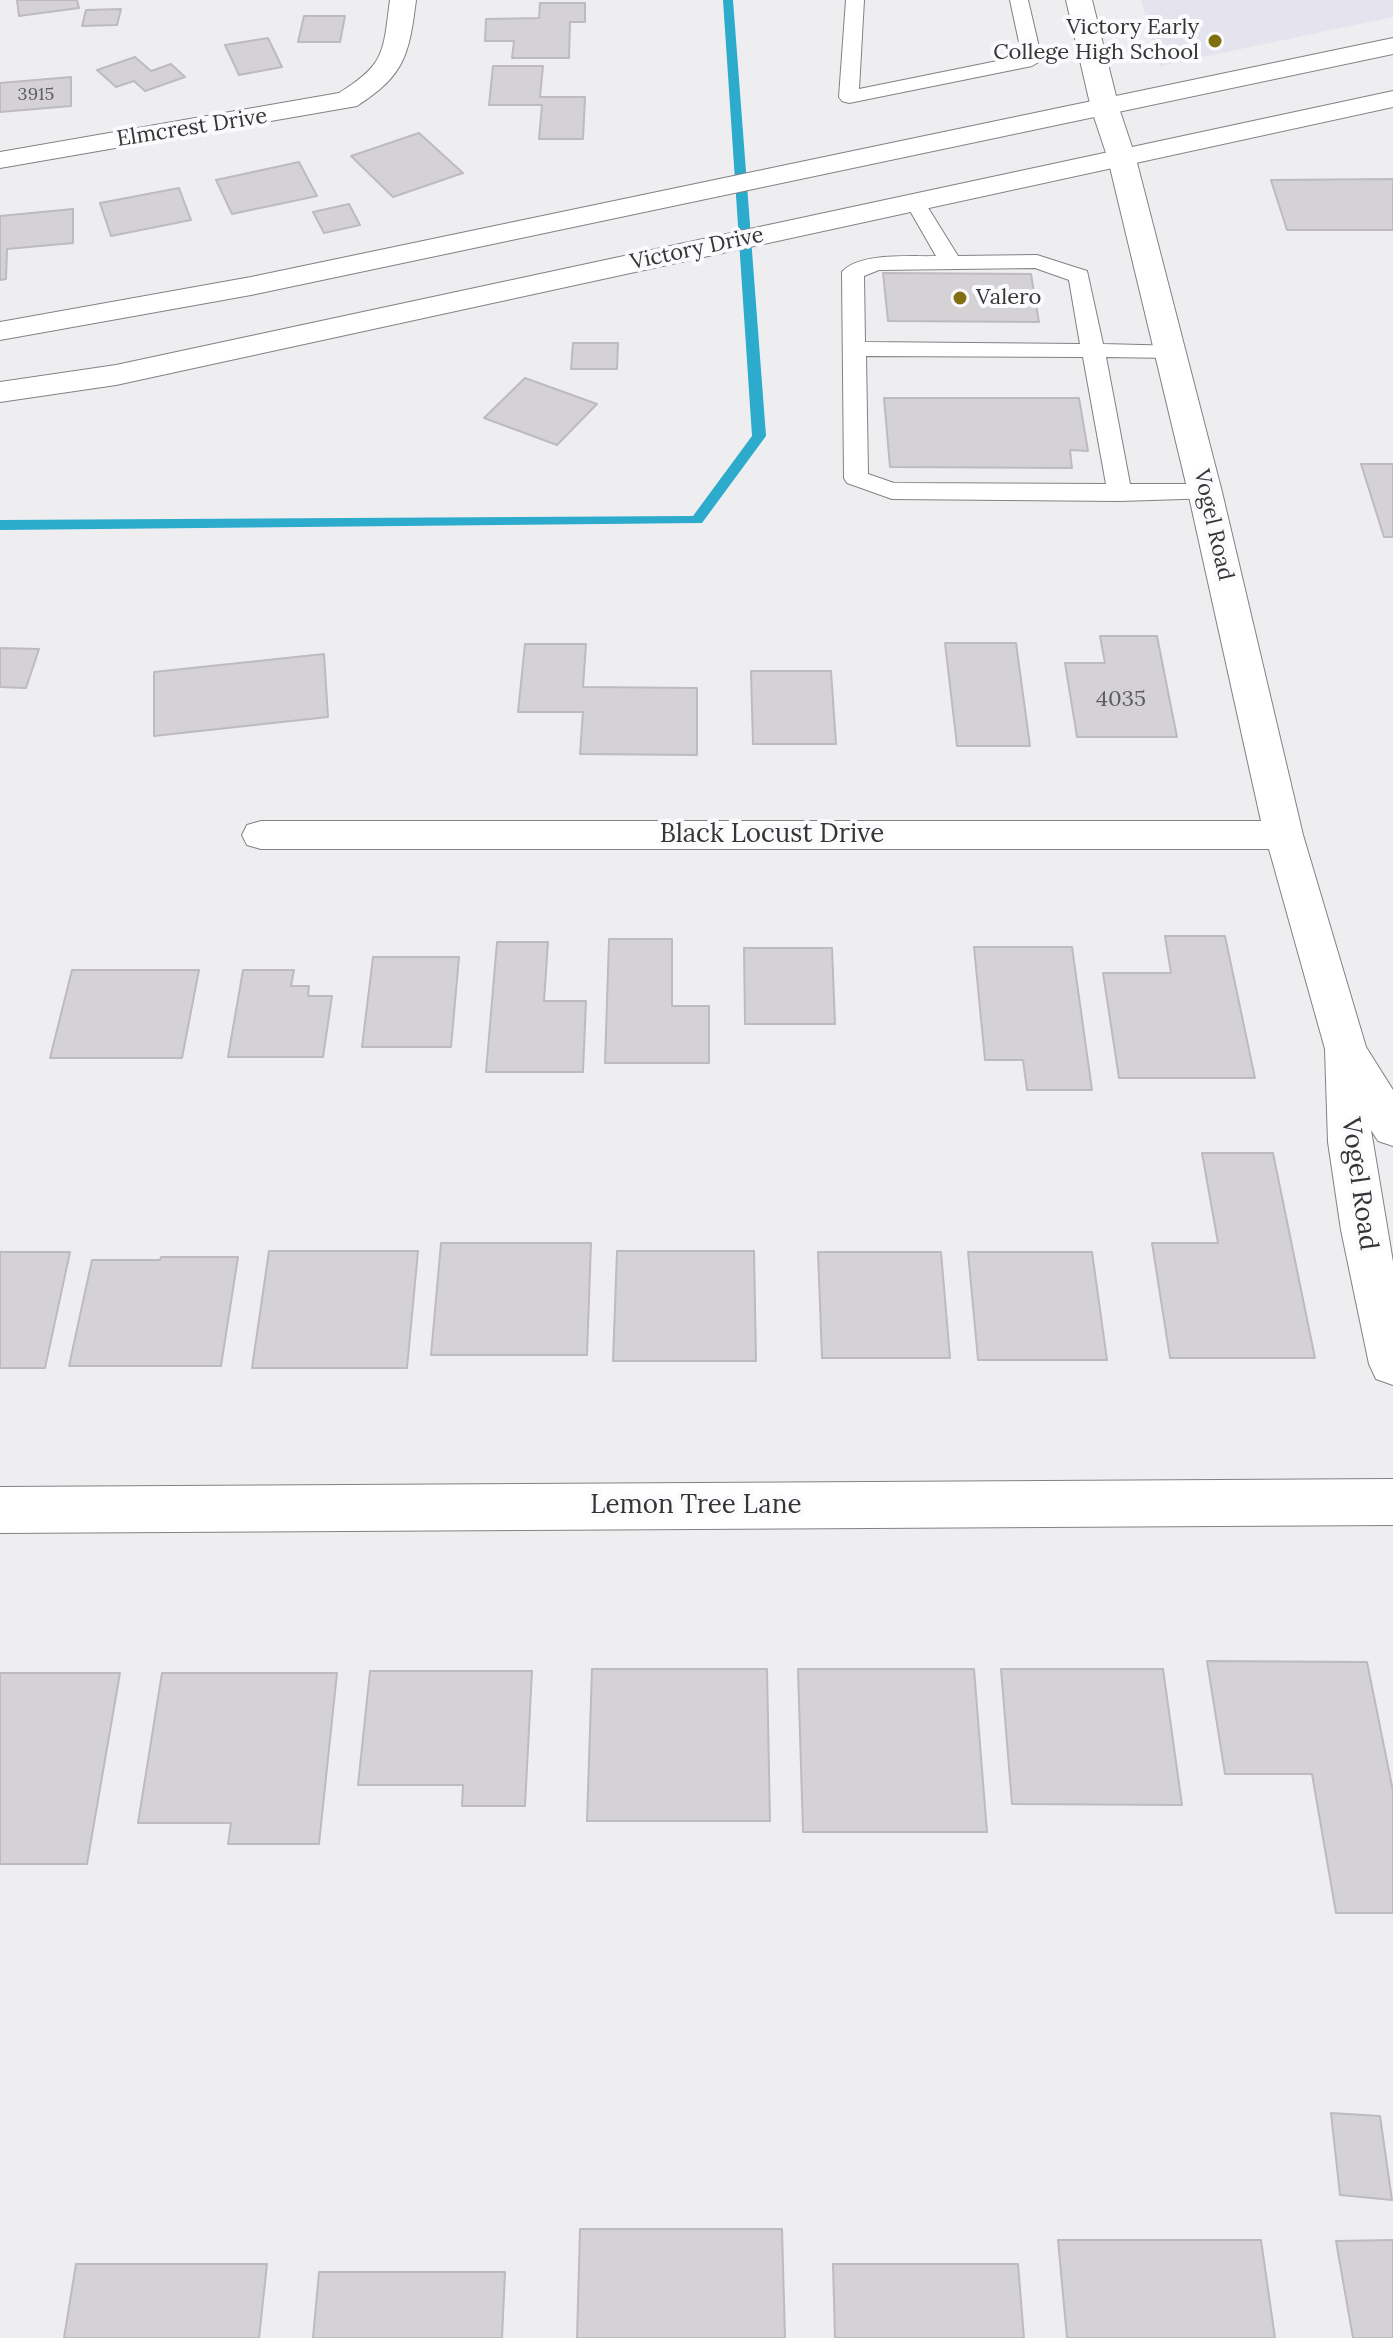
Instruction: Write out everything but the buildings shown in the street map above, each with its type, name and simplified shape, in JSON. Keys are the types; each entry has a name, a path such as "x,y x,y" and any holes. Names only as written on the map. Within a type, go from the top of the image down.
{"street":[{"name":"Elmcrest Drive","path":"0,160 347,100 378,81 395,62 403,0"},
{"name":"Vogel Road","path":"1079,0 1171,351 1284,835 1346,1049 1350,1142 1363,1230 1393,1364"},
{"path":"0,331 251,286 1393,46"},
{"name":"Victory Drive","path":"0,392 116,375 1393,99"},
{"name":"Black Locust Drive","path":"261,835 1284,835"},
{"name":"Vogel Road","path":"1346,1049 1393,1128"},
{"name":"Lemon Tree Lane","path":"0,1510 1393,1502"}],"lane":[{"path":"855,0 849,97 1032,60 1019,0"},
{"path":"915,202 950,261"},
{"path":"1120,493 1079,276 1037,261 877,264 853,272 856,478 892,491 1120,493 1205,492"},
{"path":"854,349 1171,351"}],"shaded area":[{"name":"Victory Early College High School","path":"1141,0 1393,0 1393,17 1160,66"}],"waterway":[{"path":"0,525 697,520 759,436 728,0"}],"place":[{"name":"Victory Early College High School","path":"1215,41"},
{"name":"Valero","path":"960,298"}]}
